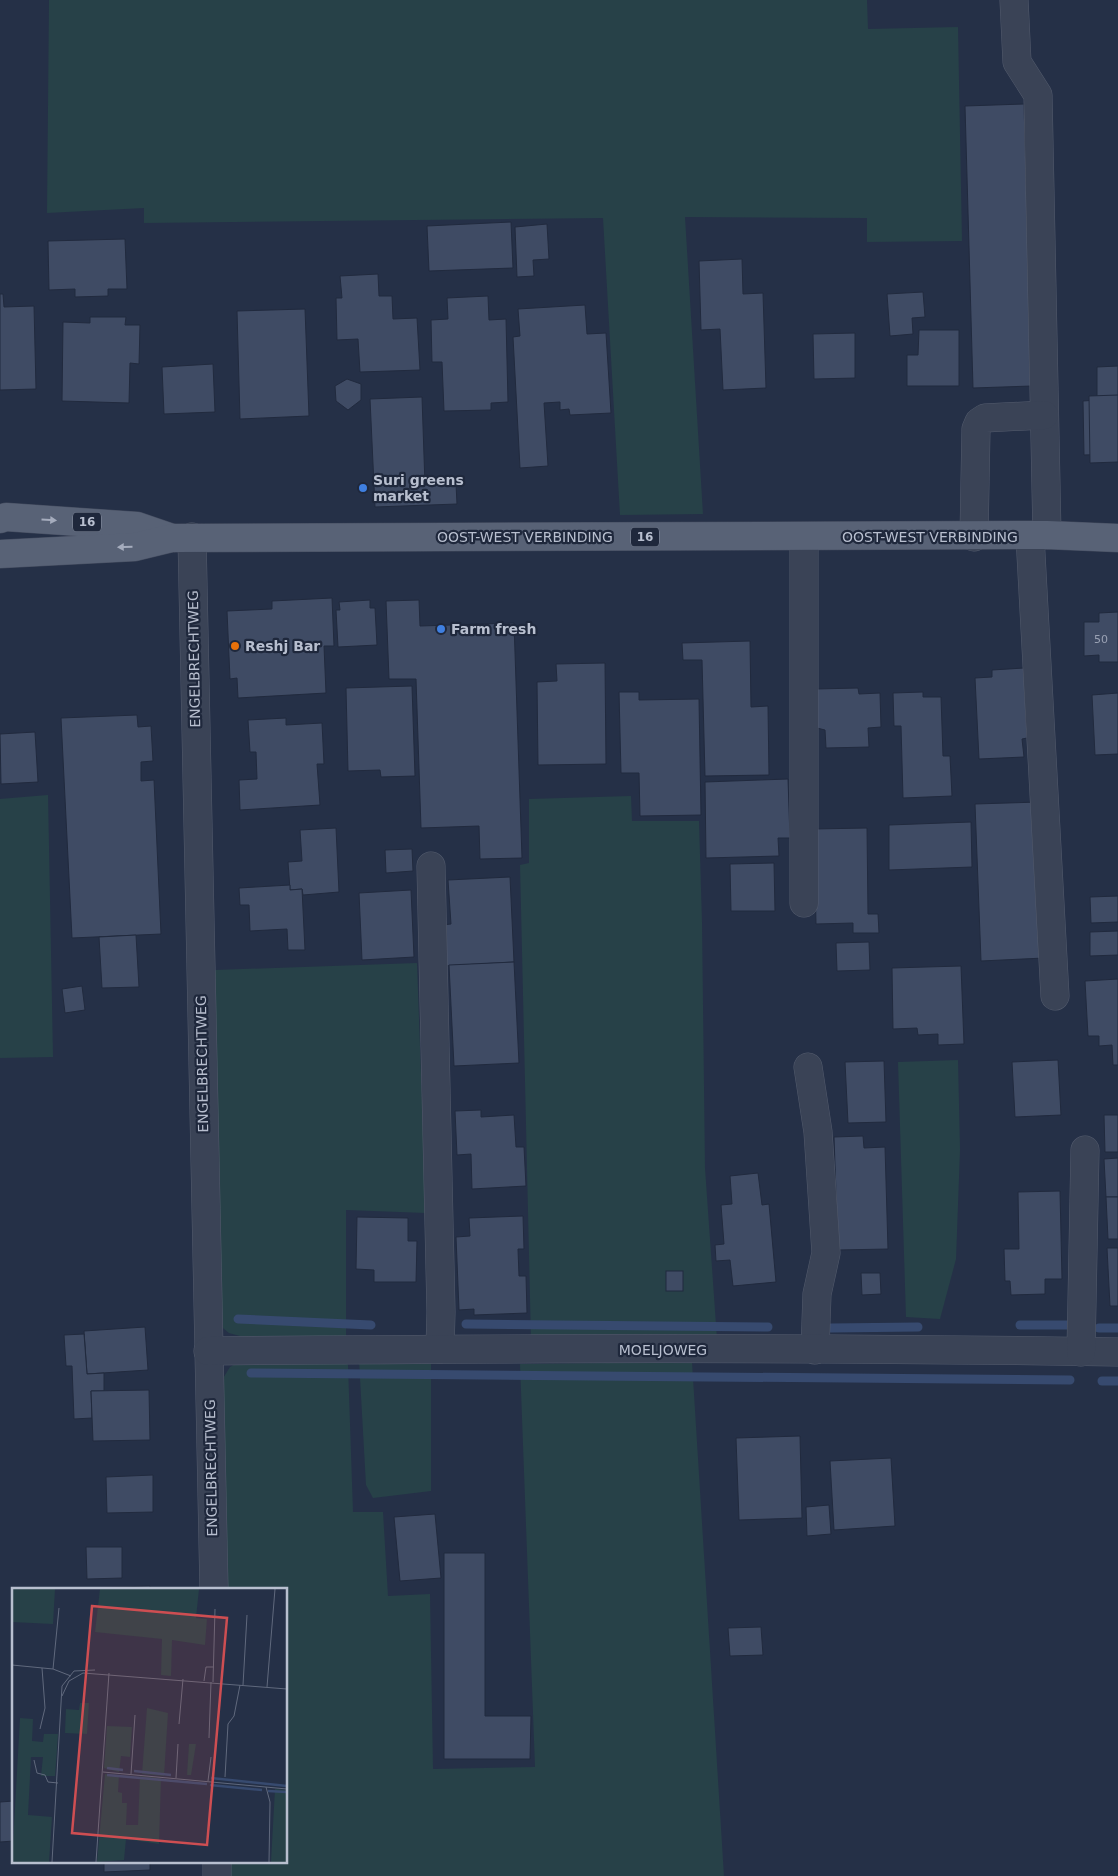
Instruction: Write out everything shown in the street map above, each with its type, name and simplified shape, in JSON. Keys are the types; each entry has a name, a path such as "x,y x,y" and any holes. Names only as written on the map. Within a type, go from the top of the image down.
{"main road":[{"name":"OOST-WEST VERBINDING","path":"0,519 15,518 137,526 182,538"},
{"name":"OOST-WEST VERBINDING","path":"0,554 84,548 135,547 182,538 1038,536 1118,538"}],"street":[{"path":"1014,0 1017,62 1038,95 1044,415 1038,536 1055,996"},
{"path":"974,537 976,429 979,422 985,418 1044,415"},
{"path":"804,537 804,903"},
{"name":"ENGELBRECHTWEG","path":"182,538 214,1588"},
{"path":"431,866 441,1312 440,1349"},
{"path":"808,1066 818,1132 826,1253 817,1294 815,1350"},
{"path":"1081,1352 1085,1150"},
{"name":"MOELJOWEG","path":"208,1351 440,1349 1118,1352"}],"green space":[{"path":"49,0 867,0 868,29 958,27 962,241 867,242 867,218 685,217 703,514 620,515 603,218 144,223 144,208 47,213"},
{"path":"48,795 53,1057 0,1058 0,799"},
{"path":"631,796 632,821 699,821 705,1168 717,1339 531,1341 520,865 529,863 529,799"},
{"path":"417,963 426,1213 346,1210 346,1339 247,1338 229,1333 218,1324 215,970"},
{"path":"958,1060 960,1150 956,1259 940,1319 906,1317 898,1062"},
{"path":"431,1356 431,1491 373,1498 366,1485 359,1360"},
{"path":"339,1357 348,1365 353,1512 383,1512 388,1596 430,1594 433,1769 535,1767 520,1364 692,1362 724,1876 228,1876 228,1864 288,1864 288,1588 225,1588 222,1380 230,1367 242,1360"}],"building":[{"path":"1024,104 1032,386 973,388 965,106"},
{"path":"511,222 513,268 429,271 427,226"},
{"path":"547,224 549,259 533,260 534,276 517,277 515,227"},
{"path":"125,239 127,289 108,289 108,296 75,297 75,289 49,290 48,241"},
{"path":"742,259 743,294 763,293 766,388 723,390 720,329 701,330 699,261"},
{"path":"378,274 379,296 392,296 393,319 417,318 420,370 360,372 358,339 337,340 336,298 342,298 340,276"},
{"path":"923,292 925,317 912,318 913,334 890,336 887,294"},
{"path":"0,294 3,294 4,307 34,306 36,389 0,390"},
{"path":"488,296 489,320 506,319 508,402 491,403 491,410 444,411 442,362 432,362 431,320 448,319 447,298"},
{"path":"585,305 587,334 606,333 611,413 570,415 569,409 560,410 560,402 544,403 548,466 520,468 513,337 520,336 518,309"},
{"path":"305,309 309,416 240,419 237,311"},
{"path":"90,317 126,317 125,325 140,325 139,364 130,363 129,403 62,401 63,322 90,323"},
{"path":"919,330 959,330 959,386 907,386 907,355 918,355"},
{"path":"855,333 855,378 814,379 813,334"},
{"path":"213,364 215,412 164,414 162,367"},
{"path":"1118,366 1118,454 1084,455 1083,401 1097,400 1097,367"},
{"path":"347,379 361,384 361,400 348,410 336,401 335,386"},
{"path":"1118,395 1118,462 1090,463 1089,396"},
{"path":"422,397 425,485 456,484 457,504 375,507 370,399"},
{"path":"332,598 334,646 324,646 326,693 238,698 237,678 230,679 227,611 272,609 272,601"},
{"path":"370,600 370,608 375,608 377,645 338,647 336,610 340,610 339,602"},
{"path":"419,600 420,626 514,623 522,858 480,859 479,826 421,828 416,679 389,679 386,601"},
{"path":"1118,612 1118,662 1099,662 1099,655 1084,656 1084,622 1099,622 1099,613"},
{"path":"750,641 751,707 768,706 769,775 705,776 702,660 683,660 682,643"},
{"path":"605,663 606,764 538,765 537,682 557,681 556,664"},
{"path":"1024,668 1027,738 1022,739 1024,757 979,759 975,678 992,677 992,670"},
{"path":"412,686 415,776 381,777 380,770 348,771 346,688"},
{"path":"858,688 859,694 880,693 881,727 868,728 869,747 826,748 825,730 817,728 816,689"},
{"path":"619,692 639,692 639,700 699,699 701,815 640,816 639,773 621,773"},
{"path":"923,692 923,697 941,697 943,756 950,756 952,796 903,798 901,726 894,726 893,693"},
{"path":"1118,693 1118,754 1095,755 1092,695"},
{"path":"137,715 138,727 151,726 153,761 141,762 141,781 154,780 161,934 72,938 61,718"},
{"path":"286,718 286,725 322,723 324,764 317,764 320,805 240,810 239,780 257,779 256,752 250,752 248,720"},
{"path":"35,732 38,782 1,784 0,734"},
{"path":"788,779 790,838 778,838 779,856 706,858 705,782"},
{"path":"1039,802 1044,958 981,961 975,804"},
{"path":"971,822 972,867 889,870 889,825"},
{"path":"336,828 339,892 303,895 302,889 290,890 288,862 302,861 300,830"},
{"path":"867,828 868,914 878,914 879,933 853,933 853,923 816,924 814,829"},
{"path":"412,849 413,871 386,873 385,850"},
{"path":"774,863 775,911 731,911 730,864"},
{"path":"510,877 514,962 444,966 442,925 451,924 448,880"},
{"path":"290,885 290,890 302,889 305,950 288,950 287,929 250,931 249,905 240,905 239,888"},
{"path":"411,890 414,957 362,960 359,893"},
{"path":"1118,896 1118,922 1091,923 1090,897"},
{"path":"1118,931 1118,955 1090,956 1090,932"},
{"path":"136,935 139,987 102,988 99,937"},
{"path":"869,942 870,970 837,971 836,943"},
{"path":"514,962 519,1063 454,1066 449,965"},
{"path":"961,966 964,1044 938,1045 938,1034 918,1035 917,1028 893,1029 892,968"},
{"path":"1118,979 1118,1065 1113,1065 1112,1045 1099,1046 1099,1036 1088,1036 1085,981"},
{"path":"82,986 85,1010 65,1013 62,989"},
{"path":"1058,1060 1061,1115 1015,1117 1012,1062"},
{"path":"884,1061 886,1122 848,1123 845,1062"},
{"path":"481,1110 481,1117 514,1115 516,1147 524,1147 526,1186 472,1189 471,1154 457,1155 455,1111"},
{"path":"1104,1115 1118,1115 1118,1152 1105,1152"},
{"path":"863,1136 864,1148 885,1147 888,1249 838,1250 834,1137"},
{"path":"1118,1158 1118,1197 1106,1197 1104,1159"},
{"path":"758,1173 762,1205 769,1204 776,1282 733,1286 730,1260 716,1261 715,1245 724,1244 721,1205 732,1204 730,1176"},
{"path":"1060,1191 1062,1279 1045,1279 1045,1294 1011,1295 1010,1281 1005,1281 1004,1249 1019,1249 1018,1192"},
{"path":"1106,1197 1118,1197 1118,1239 1108,1239"},
{"path":"523,1216 524,1249 518,1249 519,1276 526,1276 527,1313 474,1315 474,1309 459,1310 456,1237 470,1236 469,1218"},
{"path":"357,1217 408,1218 408,1241 417,1241 416,1282 374,1282 374,1270 356,1269"},
{"path":"1107,1248 1118,1248 1118,1306 1110,1306"},
{"path":"666,1271 683,1271 683,1291 666,1291"},
{"path":"861,1273 880,1273 881,1294 862,1295"},
{"path":"145,1327 148,1370 87,1374 84,1331"},
{"path":"84,1334 87,1374 104,1373 104,1391 91,1391 92,1418 74,1419 72,1366 66,1366 64,1335"},
{"path":"149,1390 150,1440 93,1441 91,1391"},
{"path":"800,1436 802,1518 739,1520 736,1438"},
{"path":"891,1458 895,1526 834,1530 830,1461"},
{"path":"153,1475 153,1512 107,1513 106,1477"},
{"path":"829,1505 831,1534 807,1536 806,1507"},
{"path":"435,1514 441,1578 400,1581 394,1517"},
{"path":"86,1547 122,1547 122,1578 87,1579"},
{"path":"444,1553 485,1553 485,1716 531,1716 530,1759 444,1759"},
{"path":"150,1586 150,1588 85,1588"},
{"path":"761,1627 763,1655 730,1656 728,1628"},
{"path":"12,1801 12,1841 0,1842 0,1802"},
{"path":"104,1864 150,1864 150,1870 104,1872"}],"waterway":[{"path":"238,1319 371,1325"},
{"path":"466,1324 768,1327"},
{"path":"1020,1325 1075,1325"},
{"path":"831,1328 918,1327"},
{"path":"1099,1328 1118,1328"},
{"path":"251,1373 1070,1380"},
{"path":"1102,1381 1118,1381"}],"place":[{"name":"Suri greens market","path":"363,488"},
{"name":"Farm fresh","path":"441,629"},
{"name":"Reshj Bar","path":"235,646"}]}
